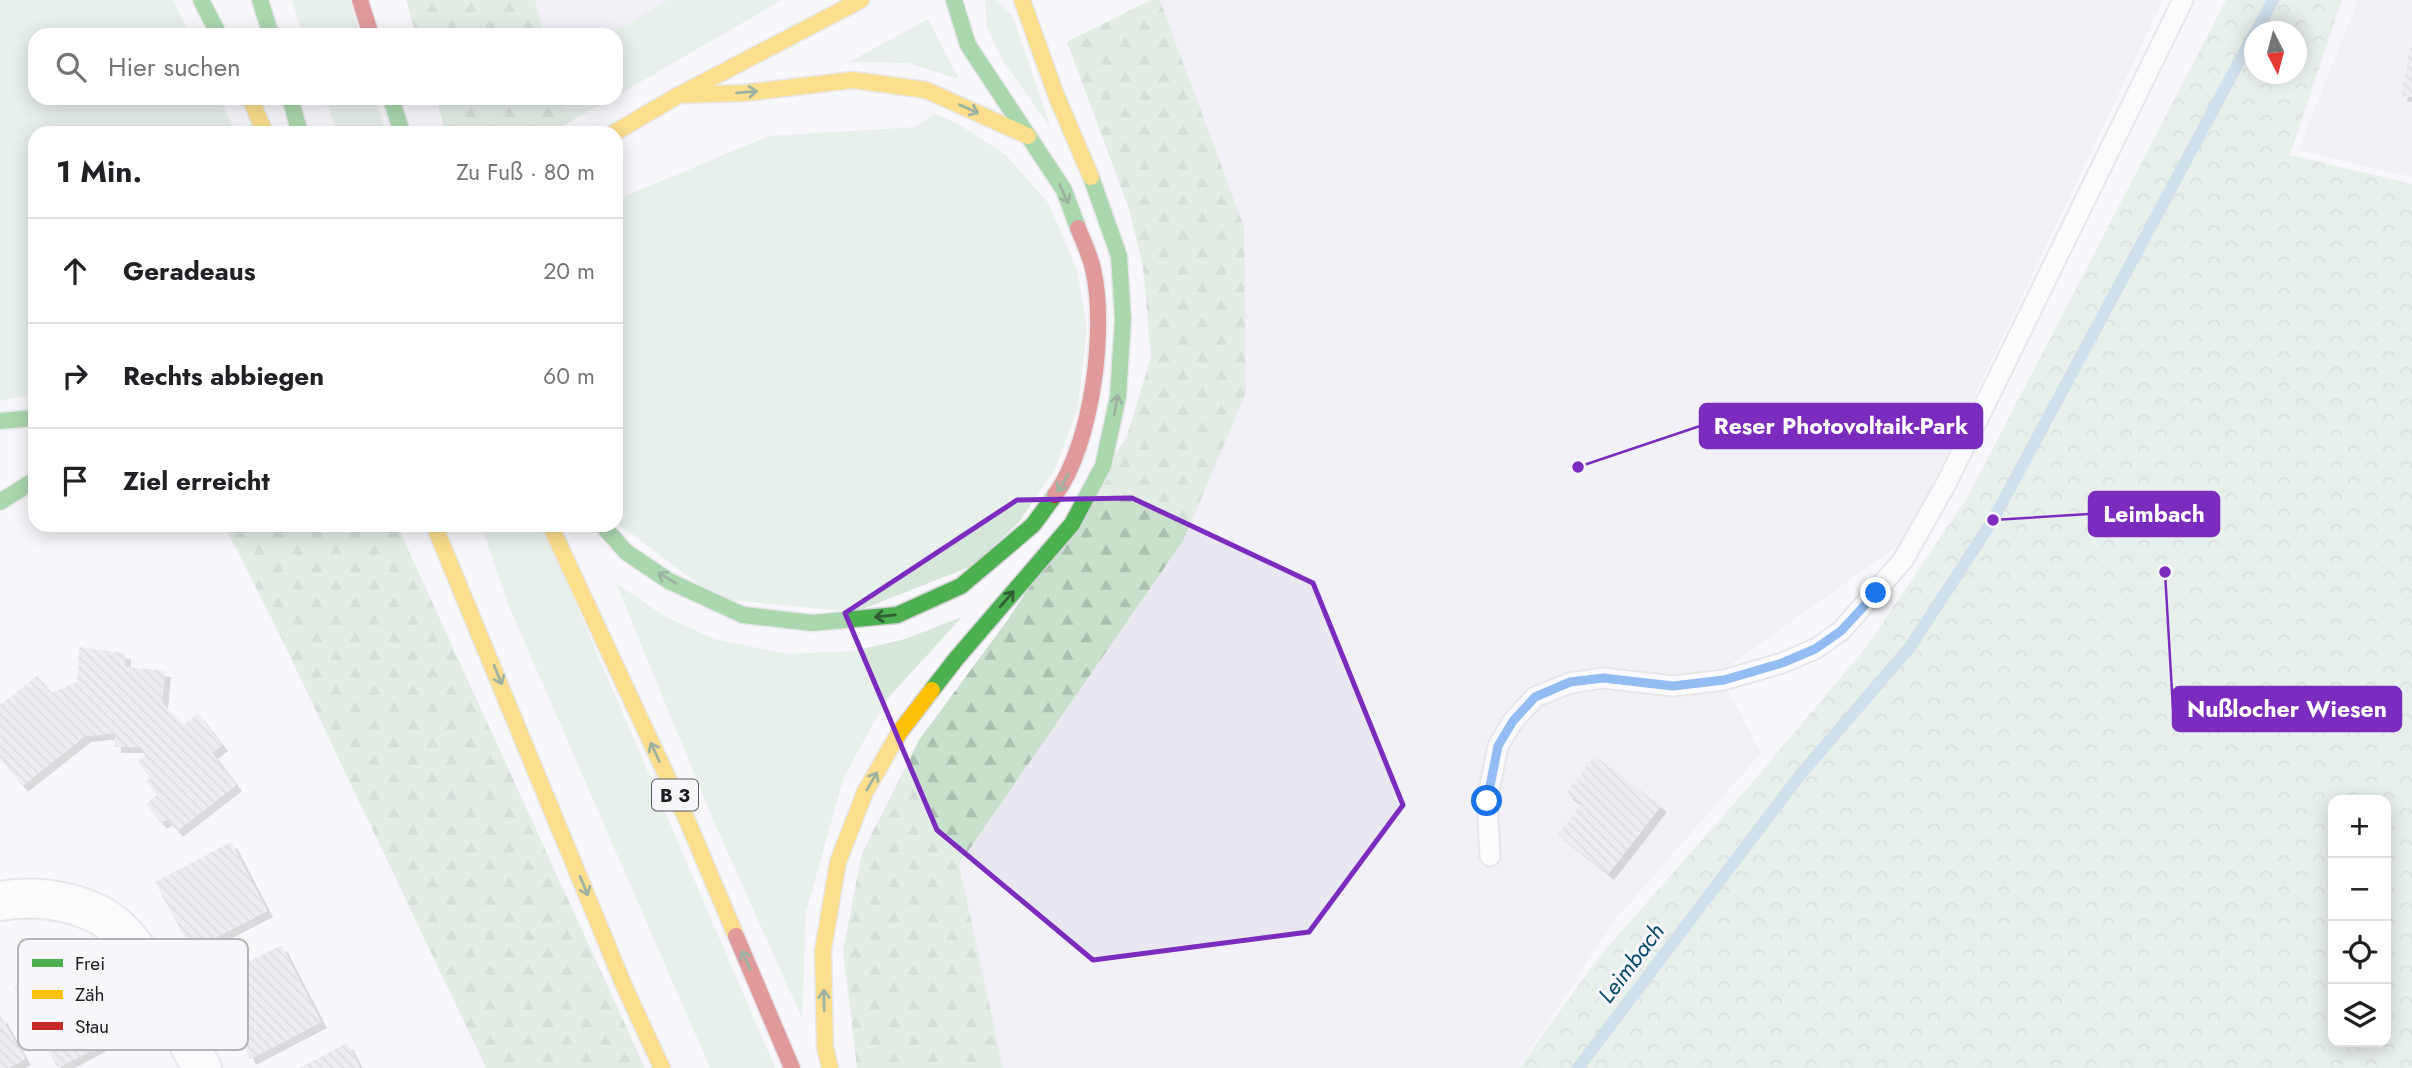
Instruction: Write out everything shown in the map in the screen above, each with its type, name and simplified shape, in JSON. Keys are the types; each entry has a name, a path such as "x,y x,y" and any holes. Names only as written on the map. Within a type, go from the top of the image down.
{"main road":[{"path":"201,0 215,28"},
{"path":"260,0 269,28"},
{"path":"360,0 369,28"},
{"path":"623,128 679,95 861,0"},
{"path":"608,532 626,552 669,581 743,615 813,623 897,615 961,586 1033,525 1067,479 1090,411 1099,336 1093,269 1064,190 968,46 954,0"},
{"path":"830,1068 825,1047 823,950 838,862 865,792 899,733 956,659 1072,524 1103,466 1118,397 1123,319 1119,256 1097,190 1056,95 1022,0"},
{"path":"679,95 744,93 853,80 926,90 1028,136"},
{"path":"253,105 262,126"},
{"path":"292,105 298,126"},
{"path":"393,105 400,126"},
{"path":"0,421 28,419"},
{"path":"0,502 28,484"},
{"path":"437,532 625,988 662,1068"},
{"path":"443,532 472,612"},
{"name":"B 3","path":"553,532 684,813 792,1068"}],"street":[{"path":"0,901 24,897 65,901 101,917 123,932 128,939"},
{"path":"192,1050 202,1068"}],"lane":[{"path":"1490,856 1487,801 1498,746 1513,721 1535,697 1570,682 1603,678 1673,686 1724,680 1782,663 1815,649 1841,631 1903,560 1946,484 2183,0"}],"highlighted area":[{"path":"1132,498 1313,583 1403,805 1309,932 1093,960 937,830 845,613 1017,500"}],"shaded area":[{"path":"535,0 668,0 620,28 542,28"},
{"path":"1160,0 2163,0 1906,540 1719,673 1761,753 1616,919 1518,1068 1003,1068 959,864 1183,541 1244,227"},
{"path":"2358,0 2412,0 2412,177 2298,150"}],"green space":[{"path":"0,0 173,0 187,28 28,28 28,105 223,105 233,126 28,126 28,395 0,401"},
{"path":"292,0 350,0 358,28 301,28"},
{"path":"406,0 535,0 542,28 414,28"},
{"path":"668,0 782,0 623,92 623,28 620,28"},
{"path":"985,0 997,0 1012,15 1051,128 1004,63 987,28"},
{"path":"1151,0 1160,0 1244,227 1246,393 1183,541 959,864 1003,1068 857,1068 843,950 862,853 919,740 1009,618 1127,436 1151,357 1143,267 1129,209 1067,42"},
{"path":"2226,0 2342,0 2290,155 2412,184 2412,1068 1519,1068 1598,958 1752,783 1867,646 1967,498"},
{"path":"928,19 959,79 907,63 849,62"},
{"path":"327,105 378,105 384,126 335,126"},
{"path":"438,105 564,105 572,121 563,126 444,126"},
{"path":"565,105 600,105 572,121"},
{"path":"935,113 960,125 1006,155 1049,204 1077,270 1087,329 1078,407 1055,469 1019,522 972,566 855,612 718,599 623,527 623,197 769,136 916,127"},
{"path":"228,532 400,532 645,1068 486,1068 274,623"},
{"path":"483,532 545,532 775,1068 710,1068 508,604"},
{"path":"616,583 664,616 714,639 787,654 853,651 905,639 962,617 887,699 844,777 806,912 802,1018 713,820"}],"building":[{"path":"2412,44 2412,97 2401,95"},
{"path":"79,647 125,653 125,667 165,671 162,703 183,725 198,714 222,745 212,753 236,785 177,831 167,819 161,823 146,804 157,795 146,781 150,778 137,762 145,755 141,747 115,747 115,733 85,736 22,786 0,758 0,705 37,676 51,693 77,682"},
{"path":"1595,756 1661,806 1608,874 1558,834 1582,804 1566,793"},
{"path":"231,842 267,911 212,939 185,939 155,882"},
{"path":"281,945 321,1022 250,1059 245,1050 248,1050 248,962"},
{"path":"0,1015 25,1059 8,1068 0,1068"},
{"path":"347,1043 360,1068 300,1068"},
{"path":"48,1050 91,1050 58,1068"}],"waterway":[{"name":"Leimbach","path":"2262,21 2273,0"},
{"name":"Leimbach","path":"1578,1068 1800,775 1910,647 1993,520 2244,53"}],"traffic: fast":[{"path":"201,0 215,28"},
{"path":"260,0 269,28"},
{"path":"954,0 968,45 1064,190 1078,228"},
{"path":"292,105 298,126"},
{"path":"393,105 400,126"},
{"path":"932,690 1072,524 1103,466 1118,397 1123,319 1119,256 1091,177"},
{"path":"0,421 28,419"},
{"path":"0,502 28,484"},
{"path":"608,532 626,552 669,581 743,615 813,623 897,615 961,586 1033,525 1055,495"}],"traffic: slow":[{"path":"623,128 679,95 861,0"},
{"path":"1022,0 1056,95 1091,177"},
{"path":"679,95 744,93 853,80 926,90 1028,136"},
{"path":"253,105 262,126"},
{"path":"437,532 625,988 662,1068"},
{"path":"553,532 684,813 736,936"},
{"path":"830,1068 825,1047 823,950 838,862 865,792 899,733 932,690"}],"traffic: jam":[{"path":"360,0 369,28"},
{"path":"1055,495 1079,447 1087,417 1097,353 1097,294 1092,264 1078,228"},
{"path":"736,936 792,1068"}],"place":[{"name":"Reser Photovoltaik-Park","path":"1578,467"},
{"name":"Leimbach","path":"1993,520"},
{"name":"Nußlocher Wiesen","path":"2165,572"}],"route":[{"path":"1487,801 1498,746 1513,721 1535,697 1570,682 1603,678 1673,686 1724,680 1782,663 1815,649 1841,631 1876,593"}]}
